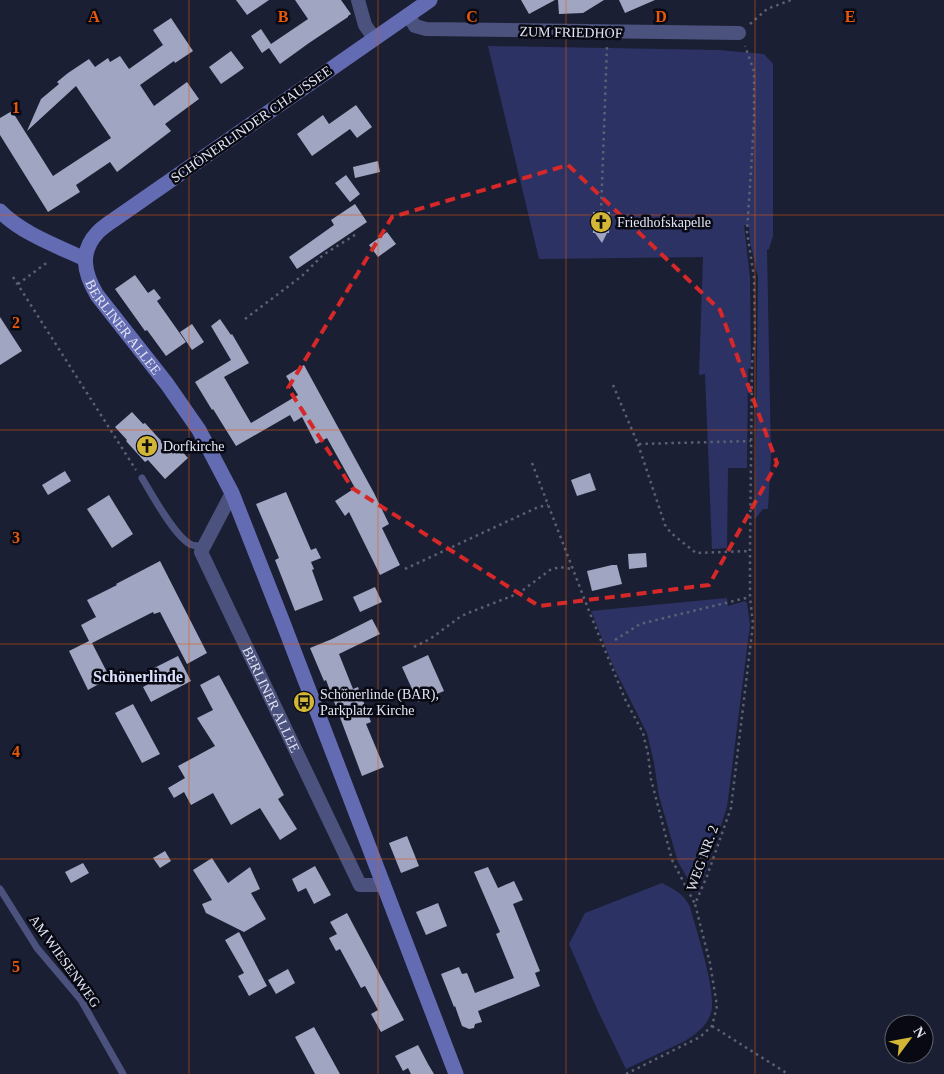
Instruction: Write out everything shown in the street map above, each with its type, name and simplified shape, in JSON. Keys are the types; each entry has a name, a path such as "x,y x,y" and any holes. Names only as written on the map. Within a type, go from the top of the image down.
{"main road":[{"name":"SCHÖNERLINDER CHAUSSEE","path":"85,259 90,244 99,232 114,219 430,0"},
{"path":"0,211 31,234 85,259"},
{"name":"BERLINER ALLEE","path":"85,259 86,271 97,295 167,384 200,430 232,493 456,1074"}],"street":[{"path":"358,0 365,25 374,38"},
{"name":"ZUM FRIEDHOF","path":"408,15 416,26 426,29 740,33"},
{"path":"204,546 232,493"},
{"name":"BERLINER ALLEE","path":"204,546 200,552 360,885 384,885"}],"lane":[{"path":"142,478 180,535 191,545 204,546"},
{"name":"AM WIESENWEG","path":"0,889 37,948 81,1000 123,1074"}],"path":[{"path":"740,33 767,9 791,0"},
{"path":"601,212 607,32"},
{"name":"WEG NR. 2","path":"712,1026 717,1006 710,963 696,904 731,808 754,624 750,597 750,551 752,368 755,340 754,277 747,232 754,123 754,71 740,33"},
{"path":"245,319 302,276 322,256 358,233"},
{"path":"18,284 50,261"},
{"path":"13,277 142,478"},
{"path":"613,384 638,444 665,525 671,533 696,553 750,551"},
{"path":"638,444 752,441"},
{"path":"532,463 625,699 643,733 651,780 672,860 696,904"},
{"path":"405,569 548,504"},
{"path":"414,647 430,639 460,617 523,590 554,568 572,568"},
{"path":"615,640 640,624 750,597"},
{"path":"626,1074 700,1037 712,1026 788,1074"}],"highlighted area":[{"path":"568,165 720,310 777,463 709,585 539,606 352,488 288,388 392,217"}],"shaded area":[{"path":"488,46 718,50 764,54 773,64 773,236 767,250 771,456 768,509 763,509 755,519 758,277 750,242 749,227 744,225 750,278 751,368 748,369 747,468 728,468 727,548 712,549 705,374 699,375 703,257 539,259"},
{"path":"727,598 728,606 745,601 747,603 750,625 727,807 705,874 696,893 678,862 659,796 647,733 614,668 591,611"},
{"path":"662,883 681,895 690,907 709,976 712,1003 711,1013 704,1026 685,1041 626,1069 569,944 585,913"}],"building":[{"path":"236,0 269,0 247,15"},
{"path":"295,0 341,0 351,14 280,64 269,48 262,53 251,36 261,29 271,44 308,19"},
{"path":"521,0 555,0 529,14"},
{"path":"558,0 604,0 583,13 559,14"},
{"path":"619,0 655,0 625,13"},
{"path":"171,18 193,51 175,63 174,61 140,85 154,106 187,82 199,99 165,124 171,131 117,172 110,162 76,185 80,192 48,212 0,135 0,118 12,111 53,176 111,138 76,86 27,131 41,99 59,84 57,82 89,59 95,67 108,58 110,62 120,56 129,69 163,45 153,30"},
{"path":"231,51 244,68 221,84 209,67"},
{"path":"356,105 372,127 357,138 350,129 312,156 297,134 323,115 329,124"},
{"path":"378,161 380,172 355,178 353,167"},
{"path":"346,175 360,194 350,202 335,183"},
{"path":"355,204 367,222 297,269 289,257 334,225 331,220"},
{"name":"Friedhofskapelle","path":"593,212 610,212 609,233 607,233 602,243 593,233"},
{"path":"387,232 396,244 378,257 369,245"},
{"path":"135,275 148,293 154,289 161,298 157,301 186,342 166,356 147,330 145,331 115,289"},
{"path":"0,317 22,351 0,365"},
{"path":"220,319 232,334 249,363 224,377 251,423 298,395 286,376 304,365 389,524 382,528 400,565 380,575 349,512 345,516 335,501 355,488 327,438 316,444 302,417 294,422 290,415 236,446 195,382 231,360 211,326"},
{"path":"192,324 204,342 192,350 180,332"},
{"name":"Dorfkirche","path":"132,412 143,424 145,423 173,454 179,448 188,458 165,479 148,460 145,462 115,427"},
{"path":"65,471 71,481 48,495 42,485"},
{"path":"590,473 596,490 577,496 571,480"},
{"path":"286,492 311,550 316,548 321,558 311,562 323,600 295,611 275,560 279,558 256,504"},
{"path":"109,495 133,534 112,548 87,509"},
{"path":"646,553 647,567 629,569 628,554"},
{"path":"160,561 207,653 187,664 160,612 154,614 153,612 92,643 110,678 88,690 69,651 89,641 81,625 96,617 87,600"},
{"path":"617,565 622,584 592,591 587,571"},
{"path":"375,587 382,602 360,612 353,597"},
{"path":"372,619 380,634 339,654 353,689 358,687 371,722 366,724 384,767 362,776 326,680 324,681 310,648"},
{"path":"428,655 444,691 418,702 402,667"},
{"path":"178,656 191,681 151,702 143,687 152,682 146,672"},
{"path":"219,675 284,795 278,799 297,829 280,840 260,808 231,825 213,793 191,805 184,792 174,798 168,788 185,778 178,766 215,746 197,718 213,710 200,685"},
{"path":"133,704 160,754 142,763 115,713"},
{"path":"407,836 419,866 401,873 389,843"},
{"path":"165,851 171,861 160,868 153,858"},
{"path":"212,858 228,883 250,867 260,889 251,893 266,919 244,932 206,913 202,904 212,900 193,870"},
{"path":"83,863 89,873 71,883 65,872"},
{"path":"315,866 331,895 314,904 306,888 298,892 292,879"},
{"path":"488,867 498,888 514,881 523,900 513,904 540,971 535,973 540,986 478,1011 482,1022 475,1024 474,1028 469,1029 462,1026 441,974 459,967 462,974 467,973 475,993 514,978 496,934 500,932 474,872"},
{"path":"438,903 447,926 426,935 416,912"},
{"path":"347,913 404,1020 381,1032 371,1014 378,1010 365,986 361,988 340,949 336,951 329,938 337,934 330,922"},
{"path":"239,932 267,986 249,996 238,976 244,973 225,940"},
{"path":"288,969 295,983 276,994 268,980"},
{"path":"314,1027 340,1074 315,1074 295,1037"},
{"path":"418,1045 434,1074 411,1074 408,1068 403,1071 395,1056"}],"place":[{"name":"Friedhofskapelle","path":"601,222"},
{"name":"Dorfkirche","path":"147,446"},
{"name":"Schönerlinde (BAR), Parkplatz Kirche","path":"304,702"}],"district":[{"name":"Schönerlinde","path":"138,676"}]}
